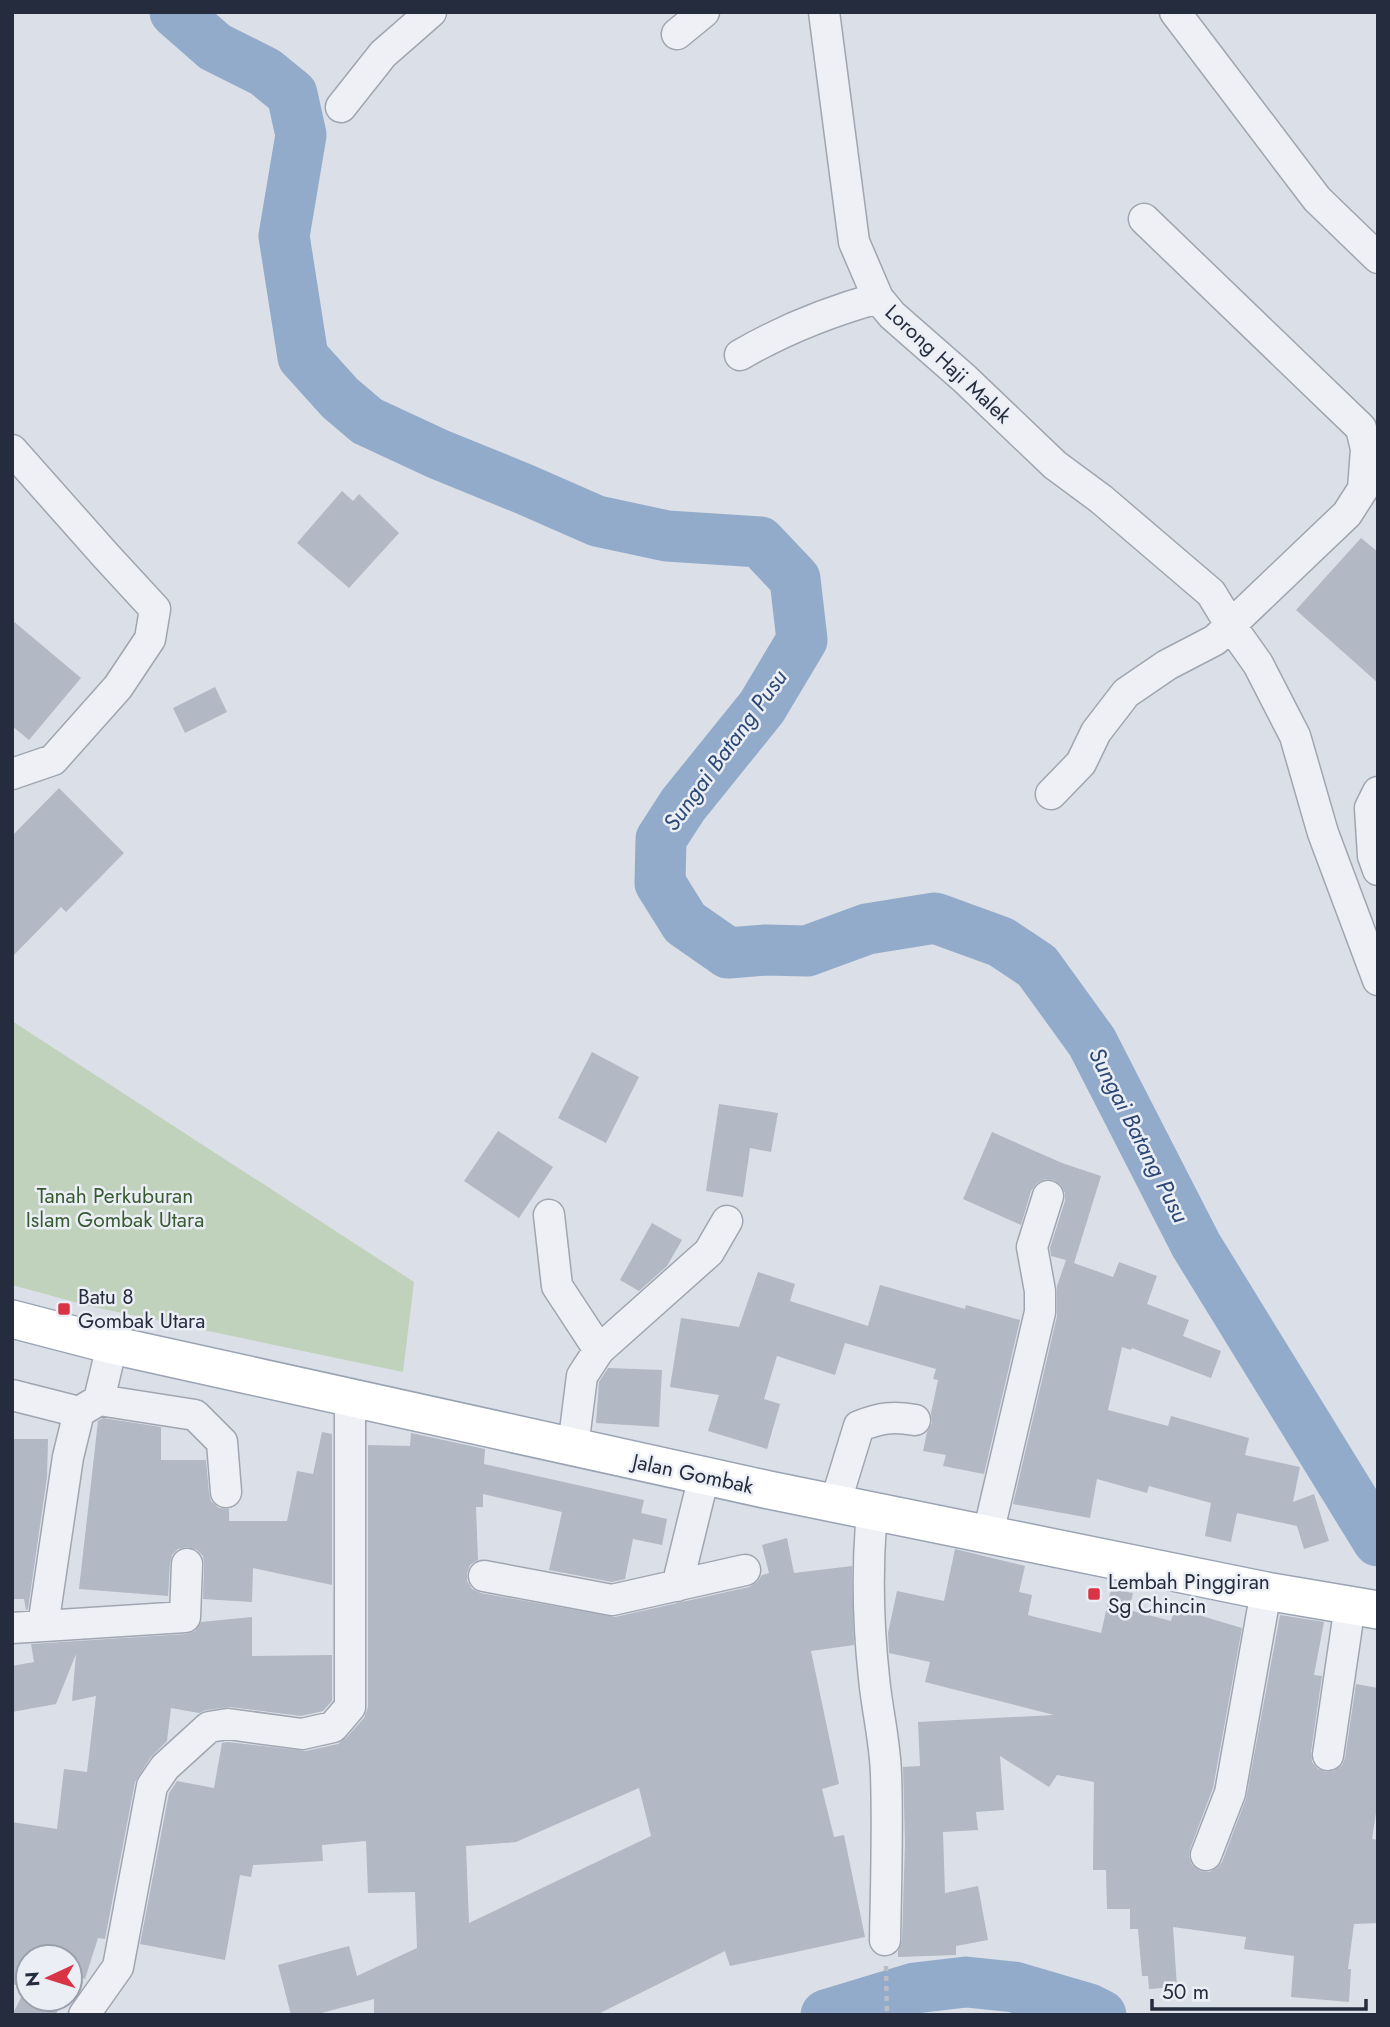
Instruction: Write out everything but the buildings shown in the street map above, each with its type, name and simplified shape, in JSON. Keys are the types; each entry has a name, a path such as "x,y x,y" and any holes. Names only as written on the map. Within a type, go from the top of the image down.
{"main road":[{"name":"Jalan Gombak","path":"12,1319 112,1345 704,1476 1266,1591 1364,1608"}],"street":[{"path":"341,107 383,54 430,12"},
{"path":"677,34 704,12"},
{"name":"Lorong Haji Malek","path":"824,12 854,242 878,298 891,315 965,379 1055,465 1101,499 1211,593 1258,664 1295,736 1323,833 1378,980"},
{"path":"1175,12 1317,199 1378,258"},
{"path":"1051,794 1081,763 1096,732 1126,693 1167,665 1215,640 1347,514 1363,489 1366,449 1361,428 1144,219"},
{"path":"740,355 786,331 878,298"},
{"path":"12,450 155,609 150,639 118,687 53,760 12,774"},
{"path":"1378,792 1370,808 1373,856 1378,870"},
{"path":"988,1534 1040,1312 1040,1291 1032,1247 1048,1196"},
{"path":"549,1215 557,1286 599,1350"},
{"path":"573,1447 582,1376 599,1350 709,1252 727,1221"},
{"path":"43,1626 68,1457 112,1345"},
{"path":"12,1395 89,1406 195,1415 222,1442 226,1492"},
{"path":"84,2015 118,1967 152,1786 165,1767 209,1727 228,1724 302,1734 333,1727 350,1707 350,1397"},
{"path":"835,1504 859,1426 892,1416 915,1420"},
{"path":"677,1586 704,1476"},
{"path":"872,1511 869,1592 874,1678 886,1772 885,1940"},
{"path":"12,1628 185,1617 187,1564"},
{"path":"484,1576 612,1600 745,1570"},
{"path":"1206,1855 1230,1793 1266,1591"},
{"path":"1328,1755 1364,1608"}],"path":[{"path":"885,1940 887,2015"}],"green space":[{"name":"Tanah Perkuburan Islam Gombak Utara","path":"12,1021 414,1282 403,1372 89,1306 12,1285"}],"waterway":[{"name":"Sungai Batang Pusu","path":"175,12 215,47 265,72 292,94 301,135 284,236 303,357 340,398 367,421 597,521 667,536 760,542 795,579 802,640 762,707 683,805 661,839 660,883 685,923 728,953 807,951 867,929 935,918 1001,942 1037,966 1092,1042 1196,1245 1378,1541"},
{"path":"826,2015 915,1988 966,1982 1014,1987 1101,2015"}],"place":[{"name":"Batu 8 Gombak Utara","path":"64,1309"},
{"name":"Lembah Pinggiran Sg Chincin","path":"1094,1594"}]}
